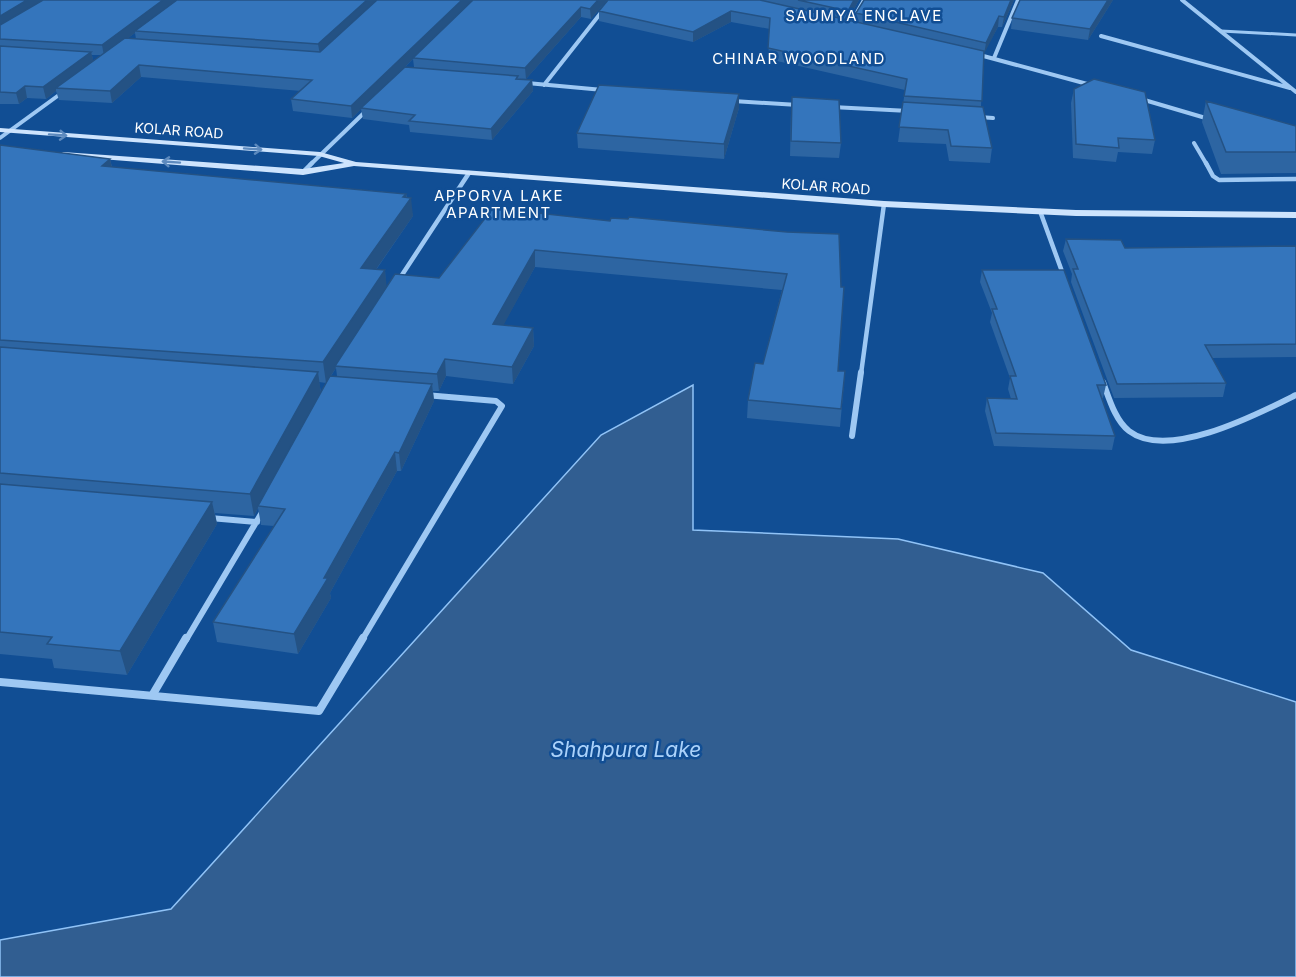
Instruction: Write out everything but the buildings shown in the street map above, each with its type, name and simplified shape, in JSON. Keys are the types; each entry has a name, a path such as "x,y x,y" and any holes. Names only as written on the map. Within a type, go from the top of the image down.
{"main road":[{"name":"KOLAR ROAD","path":"4,131 320,154 355,164 884,204 1040,211 1296,215"},
{"name":"KOLAR ROAD","path":"58,153 303,172 355,164"}],"street":[{"path":"544,85 611,0"},
{"path":"851,23 864,0"},
{"path":"994,58 1018,0"},
{"path":"1182,0 1296,92"},
{"path":"840,21 862,26"},
{"path":"1101,36 1290,88"},
{"path":"972,53 1095,86"},
{"path":"521,83 613,91"},
{"path":"0,138 4,131 71,86"},
{"path":"1140,99 1218,121"},
{"path":"728,100 810,106"},
{"path":"303,172 372,105"},
{"path":"821,106 919,111"},
{"path":"972,116 993,118"},
{"path":"1194,143 1219,180 1296,179"},
{"path":"393,289 469,173"},
{"path":"852,436 884,204"},
{"path":"1040,211 1069,290"},
{"path":"1102,379 1115,413 1131,433 1146,439 1183,440 1244,420 1296,395"},
{"path":"0,682 153,694 316,712 322,709 502,406 496,401 413,394"},
{"path":"153,694 268,502"},
{"path":"198,517 256,522"}],"lane":[{"path":"1221,32 1296,35"}],"water":[{"name":"Shahpura Lake","path":"693,385 693,530 898,539 1043,573 1131,650 1296,702 1296,977 0,977 0,940 171,909 601,435"}],"district":[{"name":"SAUMYA ENCLAVE","path":"864,15"},
{"name":"CHINAR WOODLAND","path":"799,58"},
{"name":"APPORVA LAKE APARTMENT","path":"499,204"}]}
